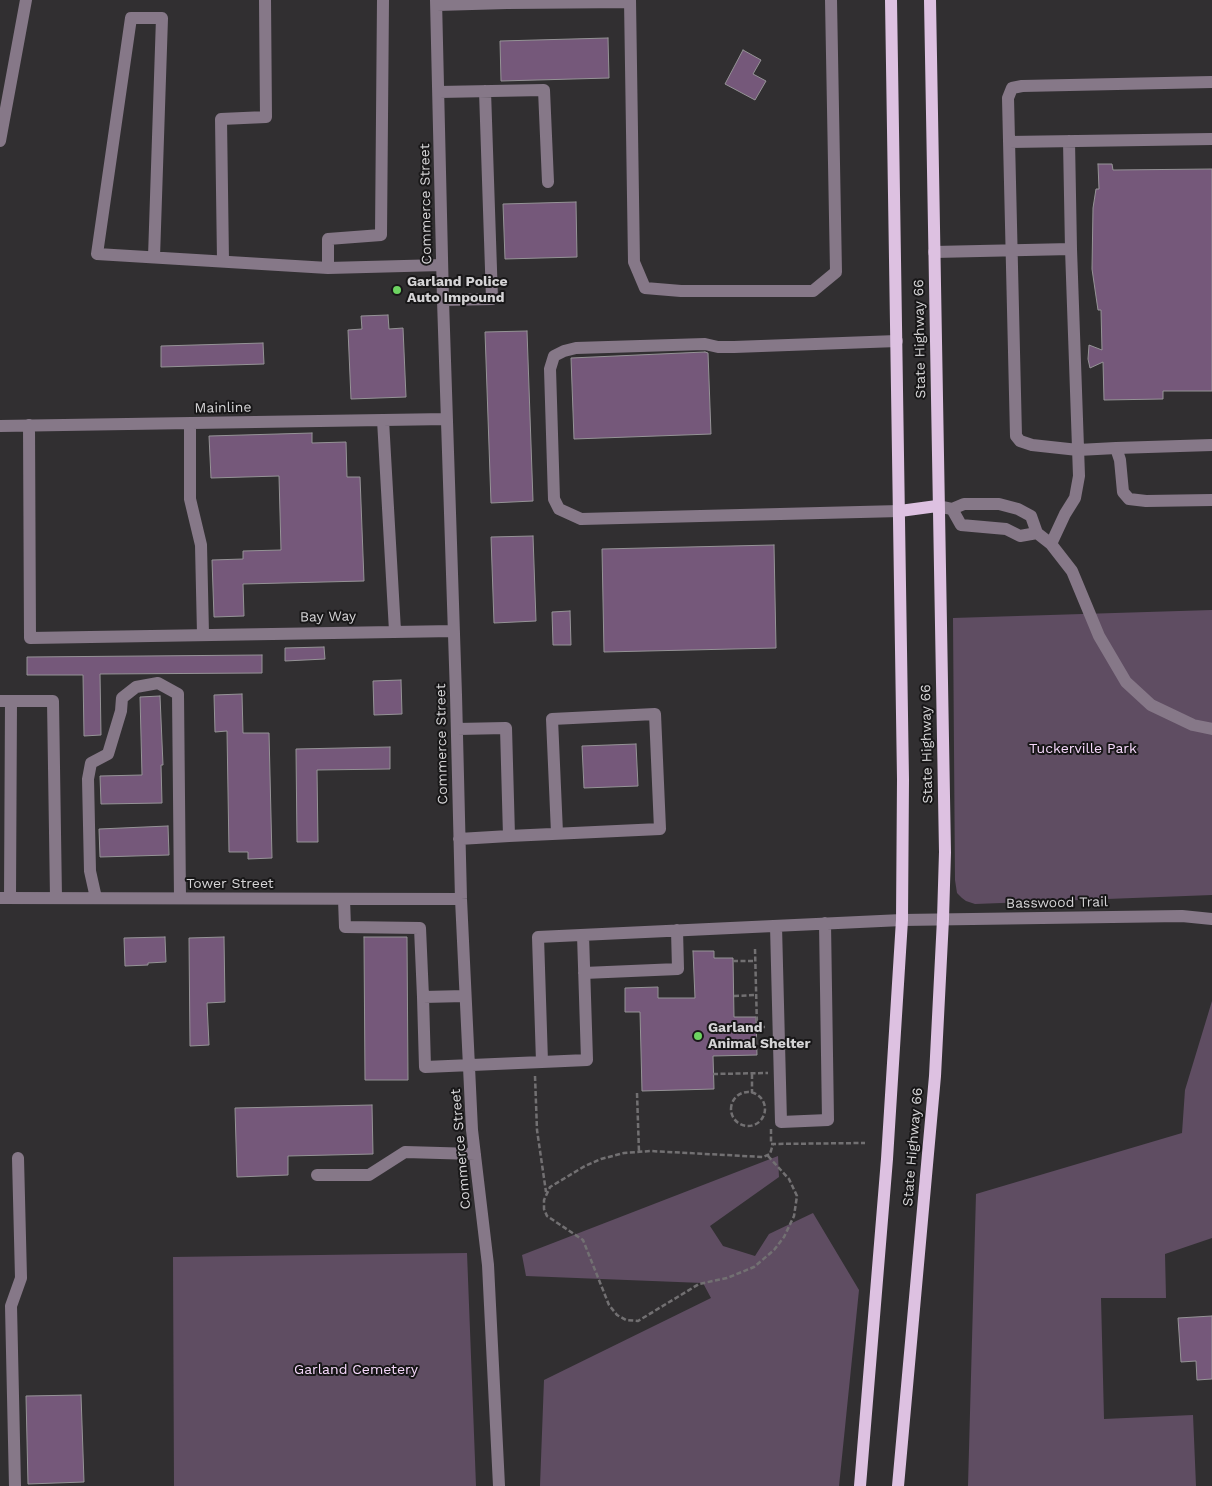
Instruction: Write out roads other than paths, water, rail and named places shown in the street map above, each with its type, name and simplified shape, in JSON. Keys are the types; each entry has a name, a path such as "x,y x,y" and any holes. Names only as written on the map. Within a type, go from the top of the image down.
{"main road":[{"name":"State Highway 66","path":"860,1486 887,1159 902,920 903,779 900,511 891,0"},
{"name":"State Highway 66","path":"898,1486 935,1076 943,919 944,843 930,0"},
{"path":"900,511 937,506"}],"street":[{"path":"0,141 26,0"},
{"path":"223,261 221,119 266,118 264,0"},
{"path":"328,268 328,239 381,235 383,0"},
{"path":"436,2 630,1 634,262 645,288 680,291 813,291 836,272 831,0"},
{"name":"Commerce Street","path":"436,2 443,300 465,996 472,1130 488,1265 499,1486"},
{"path":"154,257 162,18 132,18 97,254 328,268 442,265"},
{"path":"1212,82 1012,88 1008,98 1016,436 1020,441 1032,445 1078,450 1212,445"},
{"path":"439,92 544,90 548,182"},
{"path":"443,300 492,299 485,91"},
{"path":"1009,142 1212,139"},
{"path":"1051,544 1075,498 1079,476 1070,249 1069,141"},
{"path":"934,252 1070,249"},
{"path":"897,341 734,347 718,347 705,344 576,348 554,356 550,369 554,499 560,509 581,519 900,511"},
{"name":"Mainline","path":"0,426 447,419"},
{"path":"383,420 395,631"},
{"path":"190,423 190,499 201,545 203,634"},
{"name":"Bay Way","path":"29,425 30,638 454,631"},
{"path":"1116,448 1120,460 1124,492 1129,499 1146,501 1212,500"},
{"path":"937,506 952,509 964,504 999,504 1018,508 1031,516 1038,533 1051,544 1072,572 1099,636 1126,682 1151,705 1193,725 1212,729"},
{"path":"952,509 961,525 1006,529 1020,536 1038,533"},
{"path":"96,898 90,871 88,779 91,763 108,754 121,711 122,698 136,687 158,683 178,694 180,898"},
{"path":"5,898 5,701 53,701 56,898"},
{"path":"460,839 660,829 655,714 552,719 557,833"},
{"path":"457,729 506,728 509,836"},
{"name":"Tower Street","path":"5,898 461,899"},
{"path":"344,899 345,927 420,928 425,1067 587,1060 583,935"},
{"name":"Basswood Trail","path":"542,1062 538,937 902,920 1182,916 1212,919"},
{"path":"776,926 781,1122 828,1120 825,923"},
{"path":"584,973 678,969 677,930"},
{"path":"423,997 465,996"},
{"path":"317,1175 369,1174 405,1152 475,1154"},
{"path":"15,1486 11,1306 21,1278 18,1158"}],"place":[{"name":"Garland Police Auto Impound","path":"397,290"},
{"name":"Garland Animal Shelter","path":"698,1036"}],"park label":[{"name":"Tuckerville Park","path":"1083,749"},
{"name":"Garland Cemetery","path":"356,1370"}]}
